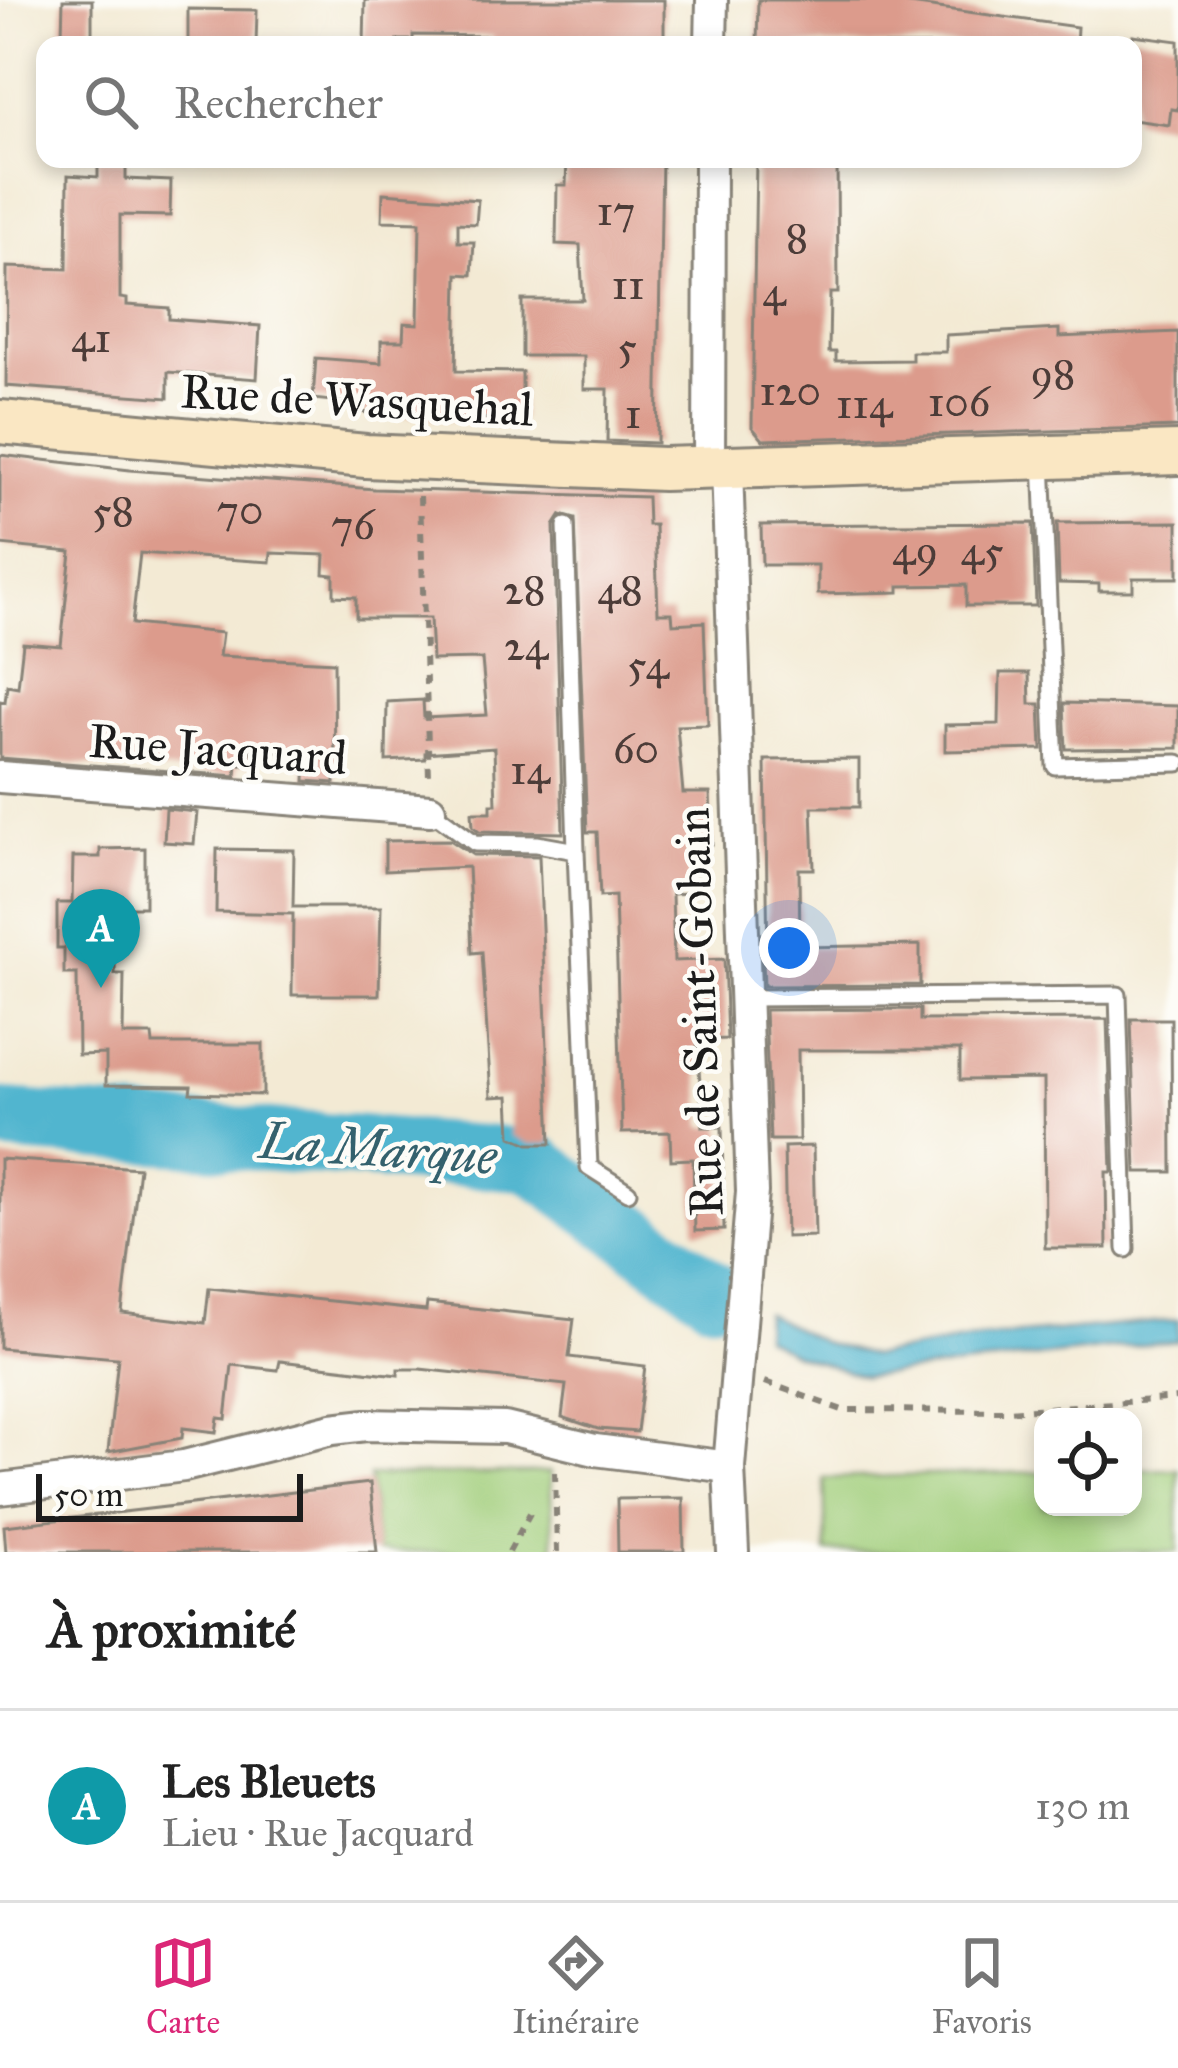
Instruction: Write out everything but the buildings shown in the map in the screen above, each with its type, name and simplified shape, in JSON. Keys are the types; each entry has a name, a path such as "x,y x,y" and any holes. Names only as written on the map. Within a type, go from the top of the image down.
{"street":[{"path":"711,36 712,0"},
{"name":"Rue de Saint-Gobain","path":"710,168 718,468 752,1224 729,1467 733,1552"},
{"name":"Rue de Wasquehal","path":"0,422 227,446 565,470 1178,453"},
{"name":"Rue Jacquard","path":"0,777 430,810"},
{"path":"0,1490 184,1466 365,1425 505,1428 595,1450 729,1467"}],"lane":[{"path":"1042,457 1055,766 1178,764"},
{"path":"566,526 590,1167 628,1192"},
{"path":"430,810 475,843 537,844 576,851"},
{"path":"743,998 1118,995 1126,1250"}],"path":[{"path":"419,458 430,810"},
{"path":"739,1372 842,1410 1008,1411 1178,1398"},
{"path":"555,1439 557,1552"},
{"path":"509,1552 530,1513"}],"green space":[{"path":"1178,1469 1178,1552 826,1552 824,1478 1034,1472 1034,1516 1142,1516 1142,1470"},
{"path":"550,1472 554,1552 377,1552 369,1476"}],"water":[{"path":"765,1313 822,1342 872,1356 987,1337 1178,1320 1178,1341 864,1377 795,1354 764,1337"}],"waterway":[{"name":"La Marque","path":"0,1120 529,1160 713,1293"}],"place":[{"name":"Les Bleuets","path":"101,988"}]}
